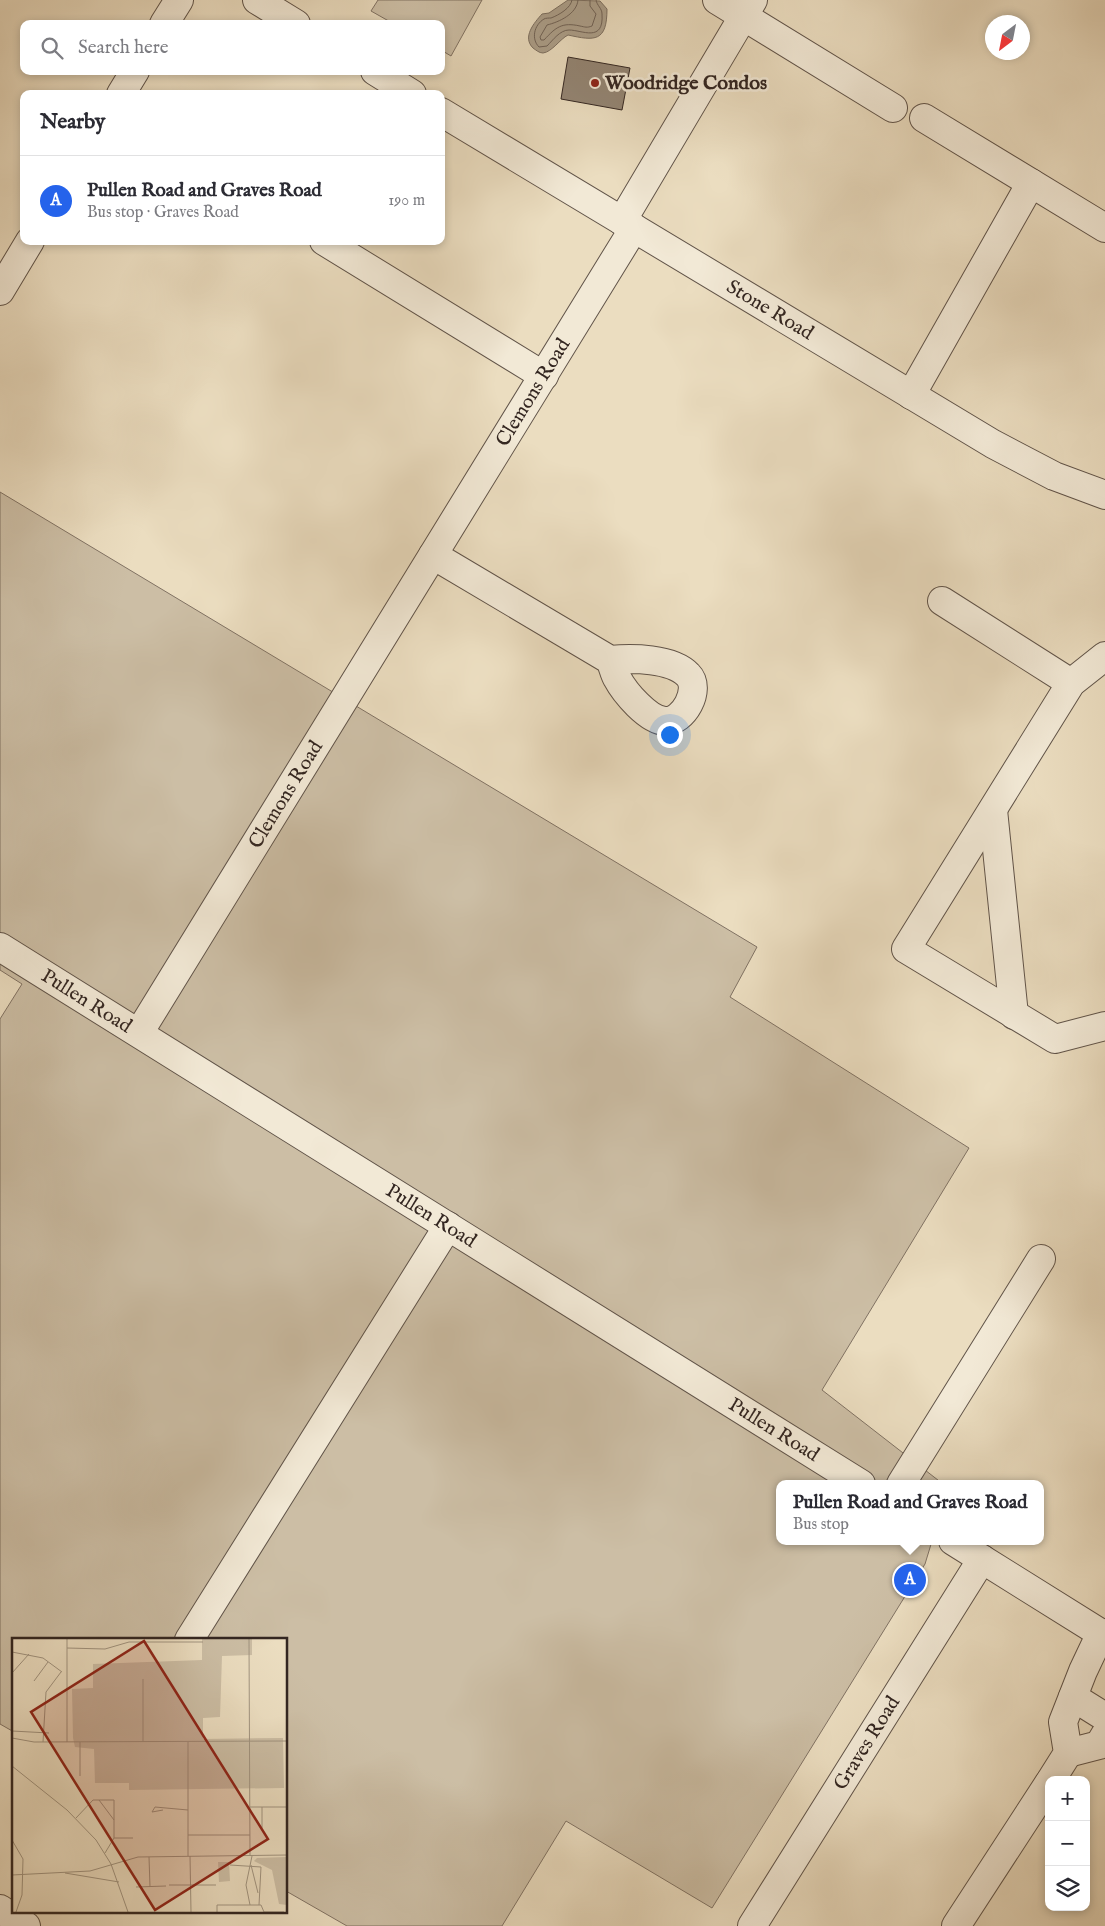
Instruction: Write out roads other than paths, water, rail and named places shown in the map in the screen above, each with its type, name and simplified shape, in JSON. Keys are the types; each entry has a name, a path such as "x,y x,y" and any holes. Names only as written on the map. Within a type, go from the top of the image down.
{"street":[{"path":"166,20 179,0"},
{"path":"257,0 290,20"},
{"path":"717,0 748,8 892,108"},
{"name":"Clemons Road","path":"139,1033 544,376 748,8"},
{"path":"123,90 133,75"},
{"path":"381,75 406,90"},
{"name":"Stone Road","path":"445,114 993,444 1054,476 1105,495"},
{"path":"924,118 1105,228"},
{"path":"911,396 1031,183"},
{"path":"0,291 28,245"},
{"path":"331,245 544,376"},
{"path":"433,555 610,660"},
{"path":"942,601 1071,683"},
{"path":"1105,656 1071,683 906,949 1055,1039 1105,1026"},
{"path":"993,810 1014,1015"},
{"name":"Pullen Road","path":"0,947 855,1480"},
{"path":"190,1638 448,1226"},
{"path":"903,1480 1041,1258"},
{"path":"959,1545 1103,1635 1083,1671 1063,1722 1068,1753 1053,1776"},
{"name":"Graves Road","path":"752,1926 982,1559"},
{"path":"1073,1697 1105,1717"},
{"path":"1068,1753 1099,1745 1105,1735"},
{"path":"956,1926 1045,1789"},
{"path":"0,1909 26,1926"}],"water":[{"path":"568,0 600,1 607,9 605,28 602,33 598,37 592,38 568,35 553,48 542,53 533,48 529,39 530,30 542,14 549,13"}],"place":[{"name":"Woodridge Condos","path":"595,83"},
{"name":"Pullen Road and Graves Road","path":"910,1580"}]}
